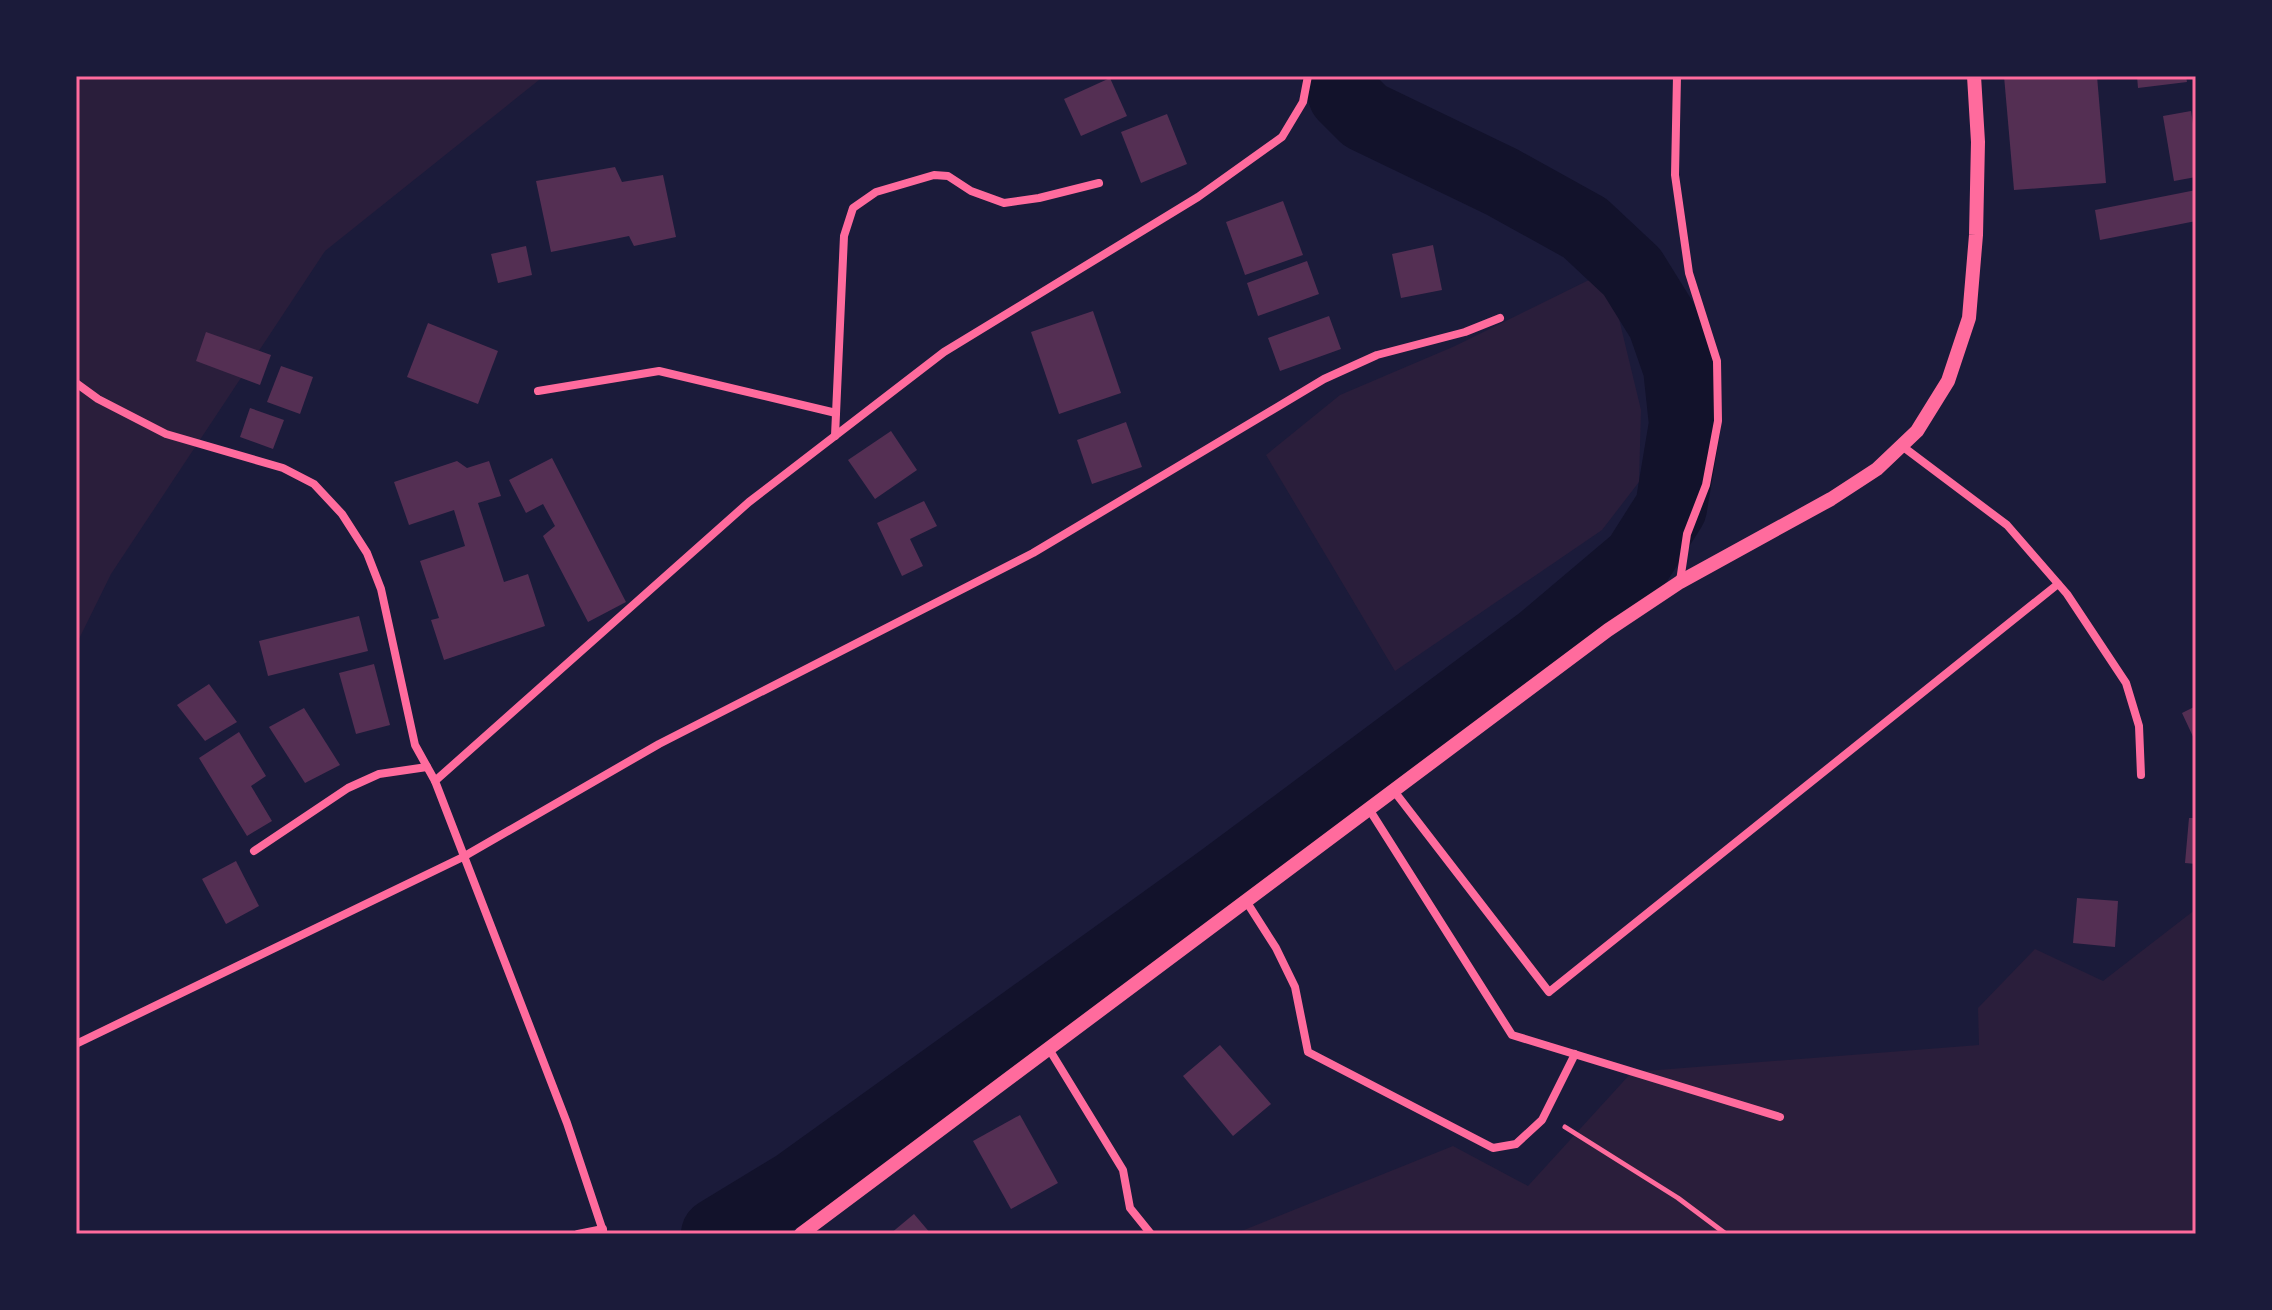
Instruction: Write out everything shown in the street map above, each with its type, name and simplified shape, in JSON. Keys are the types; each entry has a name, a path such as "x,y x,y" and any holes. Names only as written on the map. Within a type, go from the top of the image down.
{"street":[{"path":"435,781 749,502 944,352 1198,197 1282,137 1303,102 1308,76"},
{"path":"1677,76 1675,175 1689,273 1717,361 1718,421 1706,485 1687,534 1680,582"},
{"path":"801,1234 1608,630 1680,582 1831,499 1877,469 1902,446 1917,431 1948,381 1969,318 1977,220 1978,142 1974,76"},
{"path":"835,436 844,236 853,208 876,192 934,175 948,176 971,191 1004,203 1099,183"},
{"path":"76,1044 463,857 659,744 1033,553 1324,379 1377,355 1465,332 1500,318"},
{"path":"538,391 659,371 836,413"},
{"path":"76,383 98,399 166,434 283,468 314,484 342,514 367,553 381,589 415,745 435,781 567,1123 604,1232 578,1234"},
{"path":"1902,446 2007,525 2067,594 2126,683 2139,726 2141,775"},
{"path":"1394,791 1549,992 2058,584"},
{"path":"254,851 348,788 379,774 427,767"},
{"path":"1369,809 1512,1035 1780,1117"},
{"path":"1246,901 1276,948 1295,987 1308,1052 1493,1148 1516,1144 1542,1120 1575,1054"},
{"path":"1049,1049 1123,1170 1130,1208 1151,1234"}],"path":[{"path":"1542,1120 1557,1121 1678,1198 1726,1234"}],"shaded area":[{"path":"76,76 544,76 325,251 111,574 76,645"},
{"path":"1595,277 1613,294 1641,410 1639,482 1602,530 1395,671 1266,455 1340,395 1455,346"},
{"path":"2196,909 2196,1234 1234,1234 1453,1146 1528,1186 1632,1072 1979,1045 1978,1008 2035,949 2103,981"}],"building":[{"path":"2004,76 2097,76 2106,183 2014,190"},
{"path":"2137,76 2186,76 2187,82 2138,88"},
{"path":"1110,78 1127,116 1081,136 1064,99"},
{"path":"2191,111 2196,143 2196,177 2174,181 2163,116"},
{"path":"1167,114 1187,164 1141,183 1121,132"},
{"path":"615,167 622,182 663,175 676,237 634,246 629,236 551,252 536,181"},
{"path":"2196,190 2196,221 2100,240 2095,210"},
{"path":"1283,201 1303,255 1245,275 1226,222"},
{"path":"1433,245 1442,290 1401,298 1392,254"},
{"path":"526,246 532,275 498,283 491,254"},
{"path":"1307,261 1319,294 1258,316 1247,283"},
{"path":"1093,311 1121,393 1059,414 1031,332"},
{"path":"1329,316 1341,349 1280,371 1268,338"},
{"path":"428,323 498,351 478,404 407,377"},
{"path":"206,332 271,355 260,385 196,361"},
{"path":"281,366 313,377 300,414 267,402"},
{"path":"250,408 284,420 273,449 240,437"},
{"path":"1126,422 1142,467 1092,484 1077,440"},
{"path":"891,431 917,470 875,499 848,460"},
{"path":"552,458 626,602 588,622 543,536 555,526 543,504 526,513 509,480"},
{"path":"457,461 467,468 489,461 501,496 478,503 504,582 528,574 545,626 444,660 431,620 439,618 420,561 465,546 454,510 409,525 394,482"},
{"path":"924,501 937,526 910,539 923,566 902,576 877,523"},
{"path":"359,616 368,651 268,676 259,641"},
{"path":"374,664 390,725 356,734 339,673"},
{"path":"209,684 237,722 205,741 177,705"},
{"path":"2196,706 2196,743 2182,713"},
{"path":"304,708 340,765 305,783 269,727"},
{"path":"239,732 266,776 251,786 272,821 247,836 199,758"},
{"path":"2189,818 2196,818 2196,864 2185,863"},
{"path":"236,861 259,906 226,924 202,879"},
{"path":"2077,898 2118,901 2115,947 2073,943"},
{"path":"1220,1045 1271,1104 1233,1136 1183,1076"},
{"path":"1020,1115 1058,1183 1011,1209 973,1141"},
{"path":"914,1214 931,1234 890,1234"}],"waterway":[{"path":"717,1234 796,1186 1220,881 1541,642 1638,560 1671,508 1685,424 1679,368 1663,322 1632,272 1585,228 1502,182 1365,116 1344,95 1338,76"}]}
